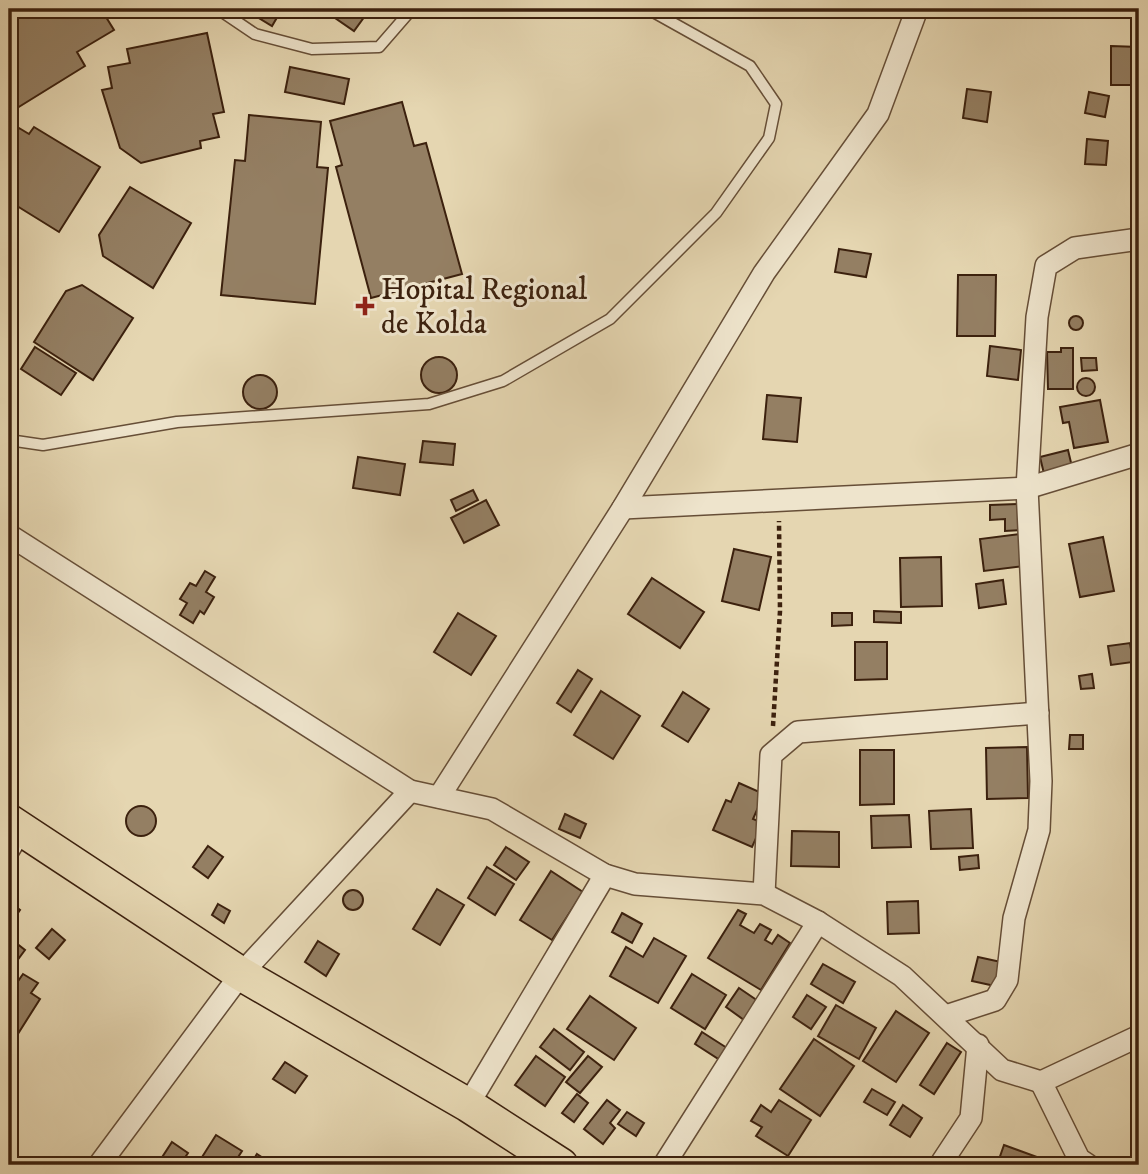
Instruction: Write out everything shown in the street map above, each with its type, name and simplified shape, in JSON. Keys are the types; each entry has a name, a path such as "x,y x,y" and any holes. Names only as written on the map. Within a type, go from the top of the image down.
{"main road":[{"path":"17,826 241,974 468,1105 561,1165"}],"street":[{"path":"439,797 623,508 764,273 878,114 917,9"},
{"path":"946,1016 995,1000 1007,980 1014,918 1039,830 1041,780 1027,488 1037,317 1046,266 1075,248 1139,239"},
{"path":"623,508 1027,488 1139,454"},
{"path":"9,535 410,790 492,809 605,875 635,884 764,894 818,922 902,975 1002,1070 1041,1082 1139,1036"},
{"path":"764,894 771,755 798,732 1038,713"},
{"path":"99,1165 241,974 410,790"},
{"path":"468,1105 605,875"},
{"path":"664,1165 818,922"},
{"path":"940,1165 971,1118 978,1045"},
{"path":"1041,1082 1079,1159 1088,1165"}],"lane":[{"path":"218,9 255,34 312,49 379,47 412,9"},
{"path":"9,440 43,445 177,422 429,404 503,381 610,319 716,213 769,138 776,104 750,66 648,9"},
{"path":"9,860 17,826"}],"path":[{"path":"771,755 780,611 779,499"}],"building":[{"path":"9,9 101,9 114,30 77,52 85,66 9,113"},
{"path":"244,9 282,9 272,26"},
{"path":"322,9 370,9 354,31"},
{"path":"207,33 224,112 213,114 219,137 200,141 201,148 141,163 120,148 102,90 112,88 108,67 130,63 127,49"},
{"path":"1111,46 1139,47 1139,85 1111,85"},
{"path":"290,67 349,79 344,104 285,92"},
{"path":"967,89 991,92 987,122 963,118"},
{"path":"1089,92 1109,96 1105,117 1085,113"},
{"path":"402,102 414,146 426,143 462,274 371,298 336,167 342,165 330,121"},
{"path":"249,115 321,122 317,167 328,168 315,304 221,295 235,160 245,161"},
{"path":"34,127 100,167 59,232 9,201 9,167 18,152 9,144 19,128 29,134"},
{"path":"1087,139 1108,141 1106,165 1085,164"},
{"path":"1135,160 1139,160 1139,189 1134,189"},
{"path":"130,187 191,223 153,288 103,256 99,235"},
{"path":"839,249 871,254 866,277 835,272"},
{"path":"958,275 996,275 995,336 957,336"},
{"path":"82,285 133,318 93,380 34,342 66,291"},
{"path":"1073,316 1079,316 1083,323 1079,330 1073,330 1069,326 1069,320"},
{"path":"990,346 1021,350 1018,380 987,376"},
{"path":"35,347 76,373 61,395 21,369"},
{"path":"1061,348 1073,348 1073,389 1048,389 1047,352 1061,352"},
{"path":"439,357 451,363 457,375 451,387 439,393 427,387 421,375 427,363"},
{"path":"1081,358 1096,358 1097,370 1082,371"},
{"path":"260,375 272,380 277,392 272,404 260,409 248,404 243,392 248,380"},
{"path":"1082,378 1090,378 1095,387 1093,394 1082,396 1077,391 1077,383"},
{"path":"767,395 801,398 797,442 763,439"},
{"path":"1100,400 1108,442 1074,448 1069,422 1063,423 1060,407"},
{"path":"423,441 455,444 453,465 420,462"},
{"path":"1068,450 1073,471 1045,478 1040,457"},
{"path":"358,457 405,464 400,495 353,488"},
{"path":"473,490 478,500 456,511 451,500"},
{"path":"486,500 499,525 464,543 451,518"},
{"path":"1019,504 1021,530 1005,531 1005,519 990,520 990,505"},
{"path":"1021,534 1025,566 984,571 980,539"},
{"path":"1103,537 1114,591 1080,597 1069,544"},
{"path":"734,549 771,557 759,610 722,601"},
{"path":"941,557 942,606 901,607 900,558"},
{"path":"205,571 215,577 206,592 214,597 204,614 200,611 193,623 180,615 187,603 180,599 190,583 196,586"},
{"path":"652,578 704,612 680,648 628,614"},
{"path":"1003,580 1006,604 979,608 976,584"},
{"path":"874,611 901,612 901,623 874,622"},
{"path":"458,613 496,636 471,675 434,652"},
{"path":"832,613 852,613 852,625 832,626"},
{"path":"855,642 887,642 887,679 855,680"},
{"path":"1130,643 1133,662 1111,665 1108,646"},
{"path":"578,670 592,679 571,712 557,703"},
{"path":"1092,674 1094,688 1081,689 1079,676"},
{"path":"601,691 640,716 613,759 574,735"},
{"path":"683,692 709,709 688,742 662,726"},
{"path":"1070,735 1083,735 1083,749 1069,749"},
{"path":"1027,747 1028,798 987,799 986,748"},
{"path":"860,750 894,750 894,804 860,805"},
{"path":"739,783 764,794 753,819 763,823 752,847 713,830 726,800 731,802"},
{"path":"141,806 147,807 155,815 155,827 147,835 141,836 135,835 127,827 126,821 127,815 135,807"},
{"path":"971,809 973,848 931,849 929,811"},
{"path":"565,814 586,824 580,838 559,829"},
{"path":"909,815 911,847 872,848 871,816"},
{"path":"792,831 839,832 839,867 791,866"},
{"path":"208,846 223,857 208,878 193,867"},
{"path":"506,847 529,862 516,880 494,865"},
{"path":"978,855 979,868 960,870 959,857"},
{"path":"487,867 514,884 495,915 468,898"},
{"path":"551,871 583,892 552,940 520,920"},
{"path":"437,889 464,905 440,945 413,929"},
{"path":"353,890 360,893 363,900 360,907 353,910 346,907 343,900 346,893"},
{"path":"9,901 20,910 9,926"},
{"path":"918,901 919,933 888,934 887,902"},
{"path":"218,904 230,911 224,923 212,915"},
{"path":"738,910 746,914 740,925 754,933 760,924 771,930 765,940 772,944 778,935 790,943 761,990 708,958"},
{"path":"622,913 642,924 632,943 612,932"},
{"path":"52,929 65,940 49,959 36,948"},
{"path":"654,938 686,956 658,1003 610,976 626,947 643,957"},
{"path":"11,939 25,950 16,962 9,957"},
{"path":"318,941 339,954 326,976 305,962"},
{"path":"978,957 1001,962 995,986 972,981"},
{"path":"823,964 855,982 843,1003 811,984"},
{"path":"23,974 38,983 31,993 40,999 9,1048 9,979 16,984"},
{"path":"692,974 726,995 705,1029 671,1008"},
{"path":"739,988 758,1001 744,1020 726,1007"},
{"path":"807,995 826,1007 811,1029 793,1017"},
{"path":"590,996 636,1028 614,1060 567,1029"},
{"path":"836,1005 876,1028 859,1059 818,1036"},
{"path":"896,1011 929,1033 896,1082 863,1061"},
{"path":"554,1029 584,1052 570,1070 540,1047"},
{"path":"702,1032 727,1048 720,1060 695,1044"},
{"path":"814,1039 854,1066 820,1116 780,1089"},
{"path":"947,1043 961,1052 934,1094 920,1085"},
{"path":"536,1056 565,1077 545,1106 515,1085"},
{"path":"588,1056 602,1067 580,1093 566,1082"},
{"path":"285,1062 307,1076 295,1093 273,1079"},
{"path":"872,1089 895,1102 887,1115 864,1102"},
{"path":"577,1094 588,1103 574,1122 562,1113"},
{"path":"607,1100 620,1110 610,1123 615,1128 603,1144 584,1129"},
{"path":"779,1100 811,1120 788,1156 756,1136 762,1127 751,1121 761,1105 771,1112"},
{"path":"903,1105 922,1118 910,1137 890,1125"},
{"path":"627,1112 644,1123 636,1136 618,1124"},
{"path":"216,1135 242,1151 233,1165 197,1165"},
{"path":"172,1142 188,1153 180,1165 157,1165"},
{"path":"1004,1145 1048,1161 1046,1165 997,1165"},
{"path":"257,1154 274,1165 250,1165"}],"place":[{"name":"Hopital Regional de Kolda","path":"365,306"}]}
